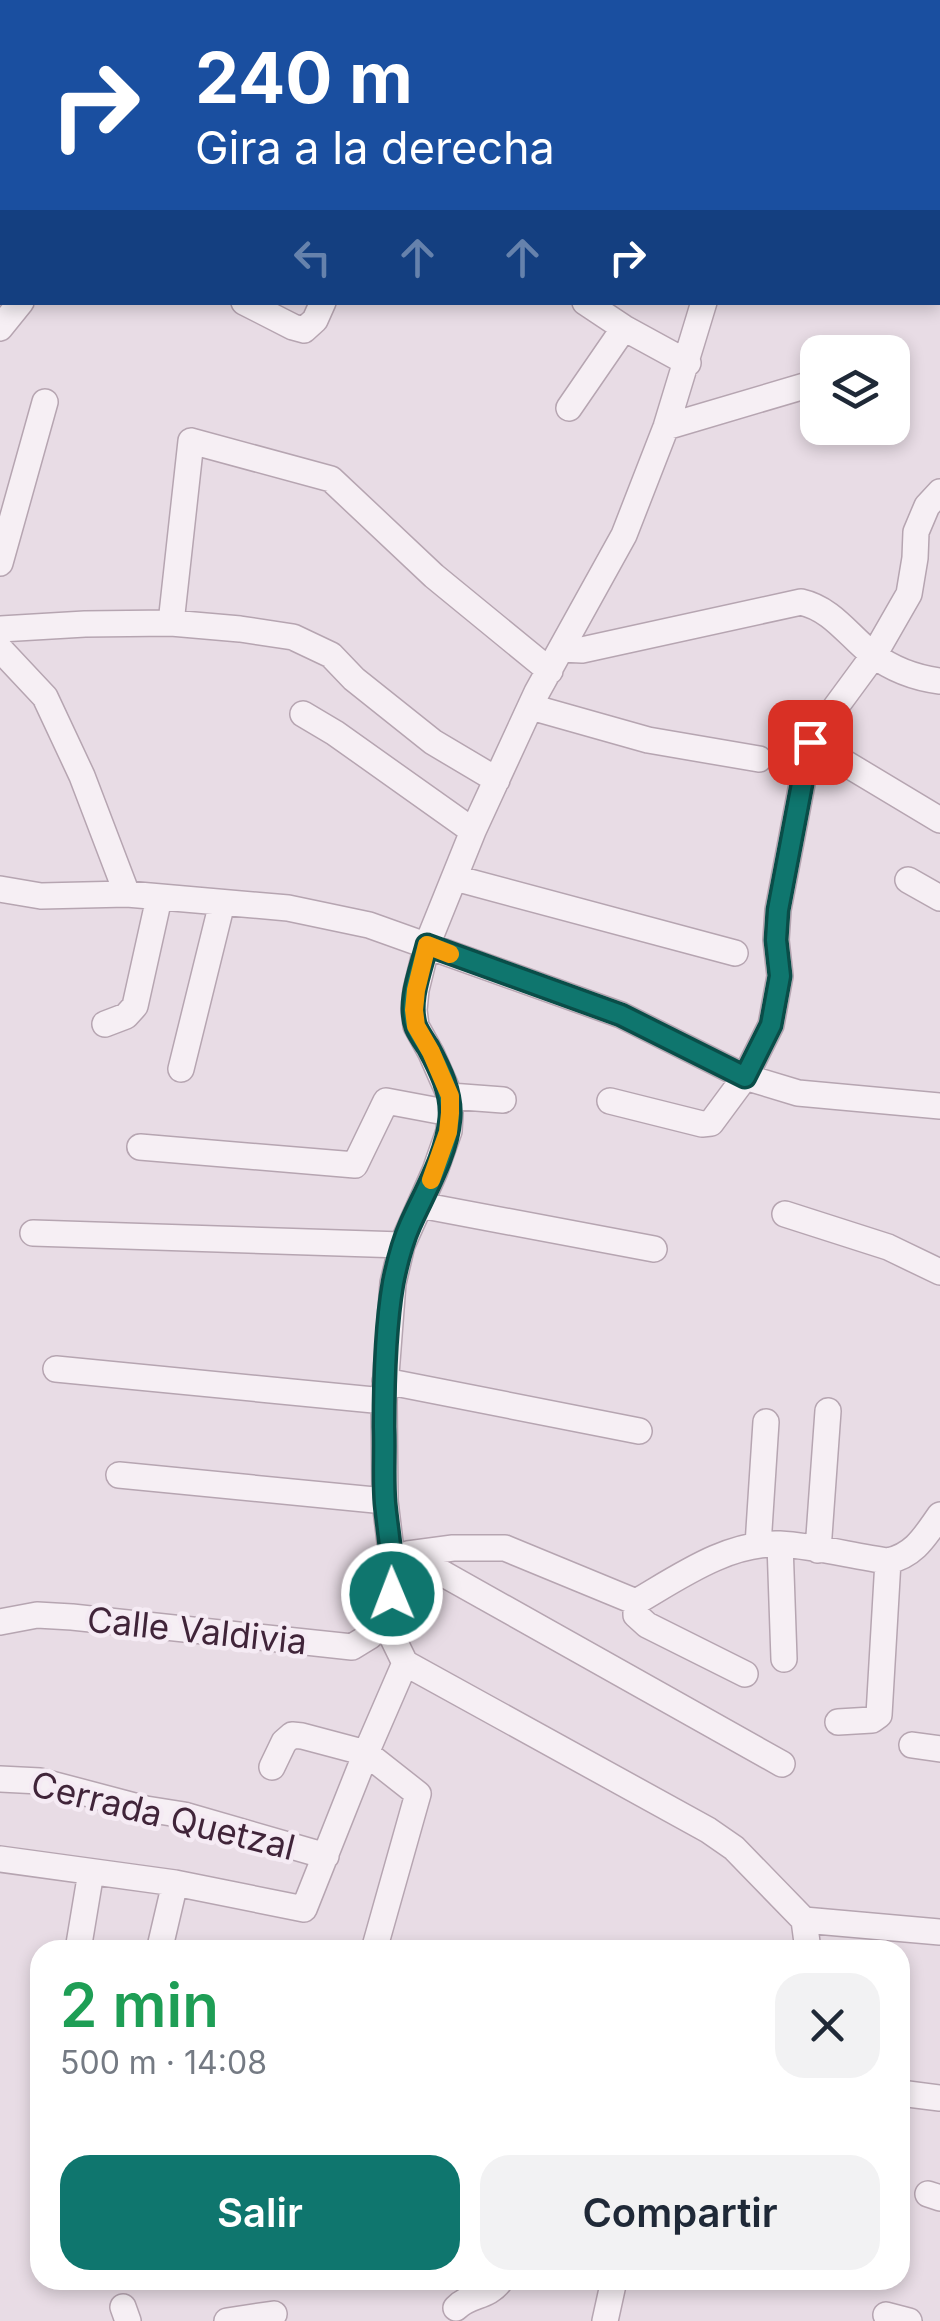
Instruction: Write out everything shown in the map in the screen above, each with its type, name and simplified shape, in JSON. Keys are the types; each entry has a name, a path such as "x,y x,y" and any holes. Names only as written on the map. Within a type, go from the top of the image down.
{"street":[{"path":"0,328 19,305"},
{"path":"250,305 304,330 322,305"},
{"path":"589,305 688,362"},
{"path":"703,305 666,427 624,535 531,707 473,831 427,945 416,990 416,1026 431,1052 450,1104 448,1132 402,1245 393,1282 384,1391 385,1501 401,1561 384,1620 405,1663 734,1848 804,1920 807,1940"},
{"path":"569,408 624,328"},
{"path":"666,427 800,387"},
{"path":"0,562 4,534 45,402"},
{"path":"171,623 191,441 331,479 434,576 555,660"},
{"path":"610,1101 711,1123 745,1077 771,1025 780,976 778,910 810,742 874,655 909,594 916,532 936,503"},
{"path":"555,660 582,650 801,602 828,613 874,655 897,669 940,681"},
{"path":"0,629 171,623 293,637 331,654 354,679 433,742 497,780"},
{"path":"0,649 45,697 82,776 127,894"},
{"path":"531,707 648,740 759,759"},
{"path":"302,714 473,831"},
{"path":"810,742 940,820"},
{"path":"455,878 736,953"},
{"path":"908,880 940,898"},
{"path":"0,889 41,896 127,894 288,908 369,925 621,1015 745,1077 798,1093 940,1106"},
{"path":"105,1024 126,1016 135,1006 159,898"},
{"path":"181,1069 222,903"},
{"path":"140,1147 356,1165 386,1101 450,1104 503,1100"},
{"path":"420,1205 654,1249"},
{"path":"785,1214 888,1247 940,1272"},
{"path":"33,1233 402,1245"},
{"path":"56,1369 384,1391 639,1431"},
{"path":"818,1550 828,1411"},
{"path":"766,1422 769,1545 784,1659"},
{"path":"119,1475 385,1501"},
{"path":"636,1602 698,1566 741,1549 769,1545 888,1561 901,1558 916,1549 940,1515"},
{"path":"401,1561 453,1548 505,1548 636,1602"},
{"path":"401,1561 782,1764"},
{"path":"838,1722 872,1720 882,1706 888,1561"},
{"path":"636,1602 636,1614 648,1625 744,1674"},
{"name":"Calle Valdivia","path":"0,1622 37,1615 72,1617 352,1647 370,1636 384,1620"},
{"path":"0,1859 176,1882 304,1910 405,1663"},
{"path":"272,1767 284,1742 292,1735 302,1736 366,1753 418,1794 377,1940"},
{"path":"912,1746 940,1749"},
{"name":"Cerrada Quetzal","path":"0,1779 40,1781 184,1815 326,1856"},
{"path":"80,1940 90,1872"},
{"path":"162,1940 176,1882"},
{"path":"804,1920 940,1932"},
{"path":"910,2094 940,2098"},
{"path":"456,2308 464,2300 491,2290"},
{"path":"605,2321 612,2290"},
{"path":"228,2321 274,2314"}],"slow traffic":[{"path":"431,1180 448,1132 450,1096 416,1026 414,1010 427,945 450,954"}],"route":[{"path":"392,1594 384,1451 393,1282 402,1245 448,1132 450,1113 450,1096 416,1026 416,990 427,945 621,1015 745,1077 771,1025 780,976 778,910 810,742"}]}
